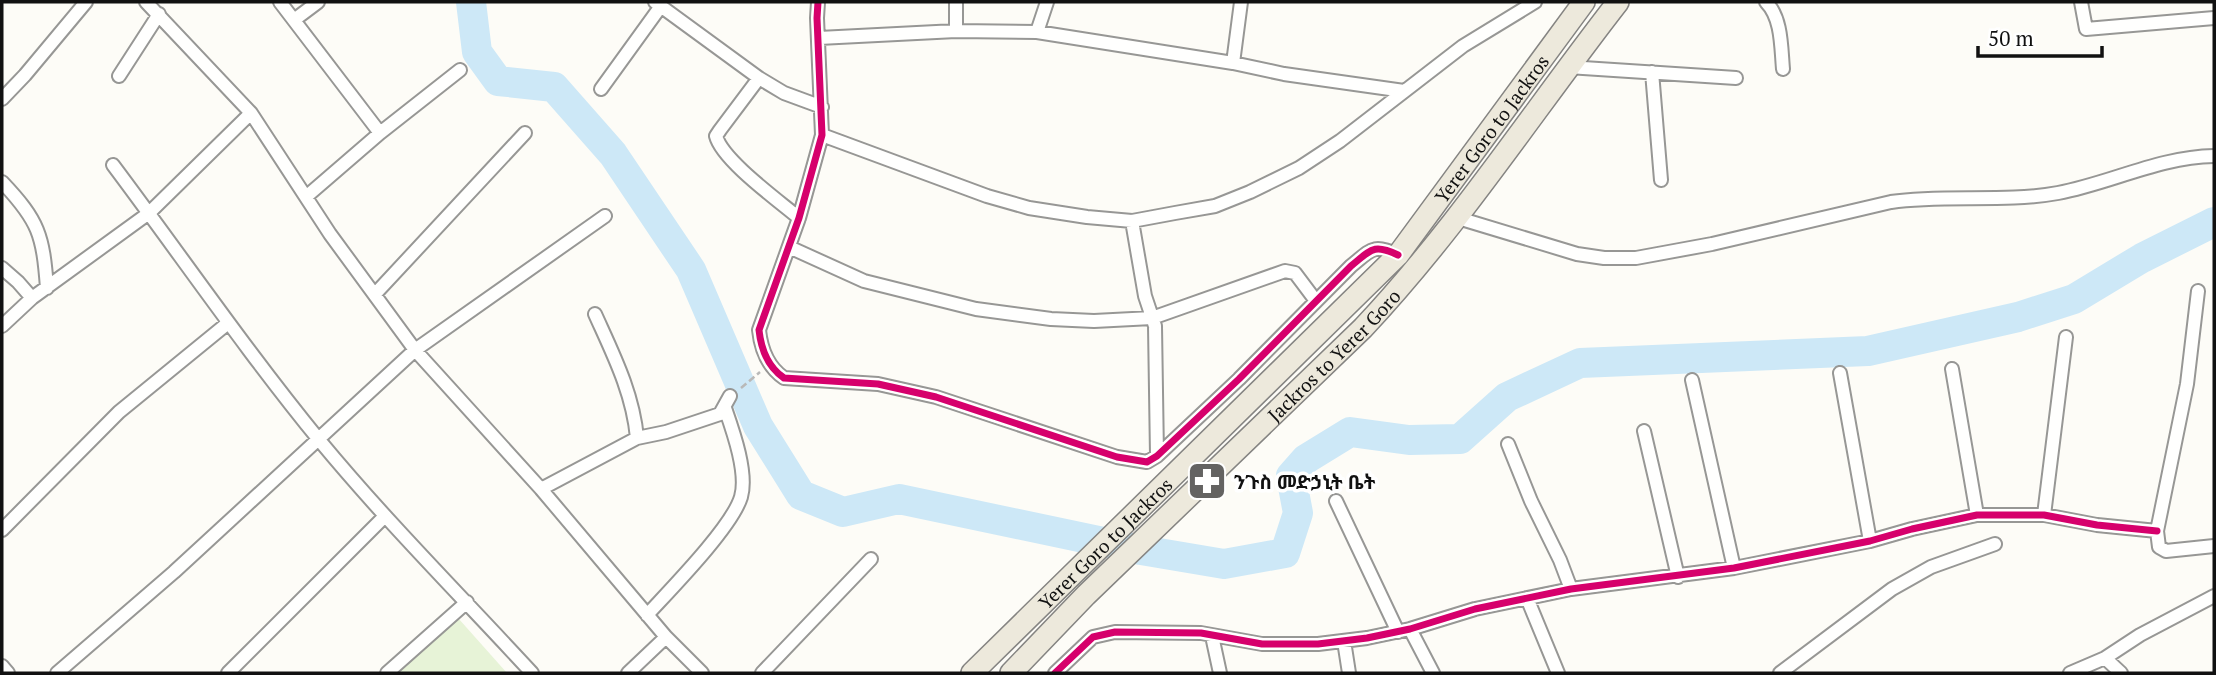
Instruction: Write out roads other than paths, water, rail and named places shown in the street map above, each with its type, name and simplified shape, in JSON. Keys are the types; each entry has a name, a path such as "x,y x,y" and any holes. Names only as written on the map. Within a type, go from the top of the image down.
{"main road":[{"name":"Yerer Goro to Jackros","path":"972,673 1398,255 1584,2"},
{"name":"Jackros to Yerer Goro","path":"1011,673 1086,594 1363,328 1405,284 1618,2"}],"street":[{"path":"2,99 86,2"},
{"path":"146,2 251,113 330,233 415,350 541,489 666,637 702,673"},
{"path":"279,2 380,133"},
{"path":"294,20 318,2"},
{"path":"818,2 822,135 799,218 759,330 761,347 775,371 784,378 878,384 982,411 1117,457 1147,462 1157,456 1239,379 1316,300 1370,250 1382,247 1398,255"},
{"path":"956,2 956,31"},
{"path":"1037,32 1047,2"},
{"path":"1233,63 1241,2"},
{"path":"822,135 987,196 1029,208 1132,221 1215,206 1299,168 1330,148 1463,46 1535,2"},
{"path":"1766,2 1779,28 1783,69"},
{"path":"2081,2 2086,29 2214,18"},
{"path":"601,89 658,4 759,78 784,93 822,107"},
{"path":"119,76 159,14"},
{"path":"818,38 956,31 1037,32 1233,63 1284,74 1404,91"},
{"path":"1568,67 1737,78"},
{"path":"307,196 380,133 460,70"},
{"path":"1652,72 1661,180"},
{"path":"759,78 716,136 718,144 728,156 799,218"},
{"path":"2,326 32,298 149,213 251,113"},
{"path":"376,293 525,134"},
{"path":"1451,226 1577,254 1604,258 1636,258 1712,244 1891,202 1914,198 2024,197 2057,193 2168,162 2214,156"},
{"path":"113,165 228,323 319,439 384,517 532,673"},
{"path":"2,181 38,227 47,288"},
{"path":"57,673 174,572 415,350 604,216"},
{"path":"1132,221 1156,343 1157,456"},
{"path":"789,247 864,281 976,309 1051,319 1094,321 1152,318 1285,271 1294,273 1316,300"},
{"path":"2,268 32,298"},
{"path":"2198,291 2187,384 2157,531 2159,547 2166,551 2214,546"},
{"path":"595,314 627,387 637,438"},
{"path":"2,530 119,412 228,323"},
{"path":"2044,515 2066,337"},
{"path":"1952,369 1978,515"},
{"path":"1839,373 1870,541"},
{"path":"1692,380 1734,568"},
{"path":"541,489 637,438 720,414 727,402 739,458 741,495 726,523 647,615"},
{"path":"1644,430 1678,577"},
{"path":"1508,444 1571,589"},
{"path":"1336,501 1404,631 1433,673"},
{"path":"1055,673 1093,637 1115,632 1201,633 1262,644 1344,641 1404,631 1475,609 1571,589 1734,568 1870,541 1978,515 2044,515 2097,525 2157,531"},
{"path":"228,673 384,517"},
{"path":"1780,673 1892,589 1931,568 1995,544"},
{"path":"762,673 871,559"},
{"path":"2070,673 2105,658 2140,635 2214,596"},
{"path":"1527,598 1558,673"},
{"path":"387,673 467,602"},
{"path":"1212,636 1220,673"},
{"path":"628,673 666,637"},
{"path":"1344,641 1349,673"},
{"path":"2105,658 2121,673"},
{"path":"2,666 8,673"}],"waterway":[{"path":"471,2 477,52 498,81 554,87 613,154 691,270 758,426 801,495 843,512 899,499 1141,550 1224,564 1285,553 1298,513 1291,476 1306,459 1350,432 1409,440 1460,439 1507,397 1580,363 1868,351 2018,317 2074,299 2142,258 2214,222"}],"place":[{"name":"ንጉስ መድኃኒት ቤት","path":"1207,481"}]}
